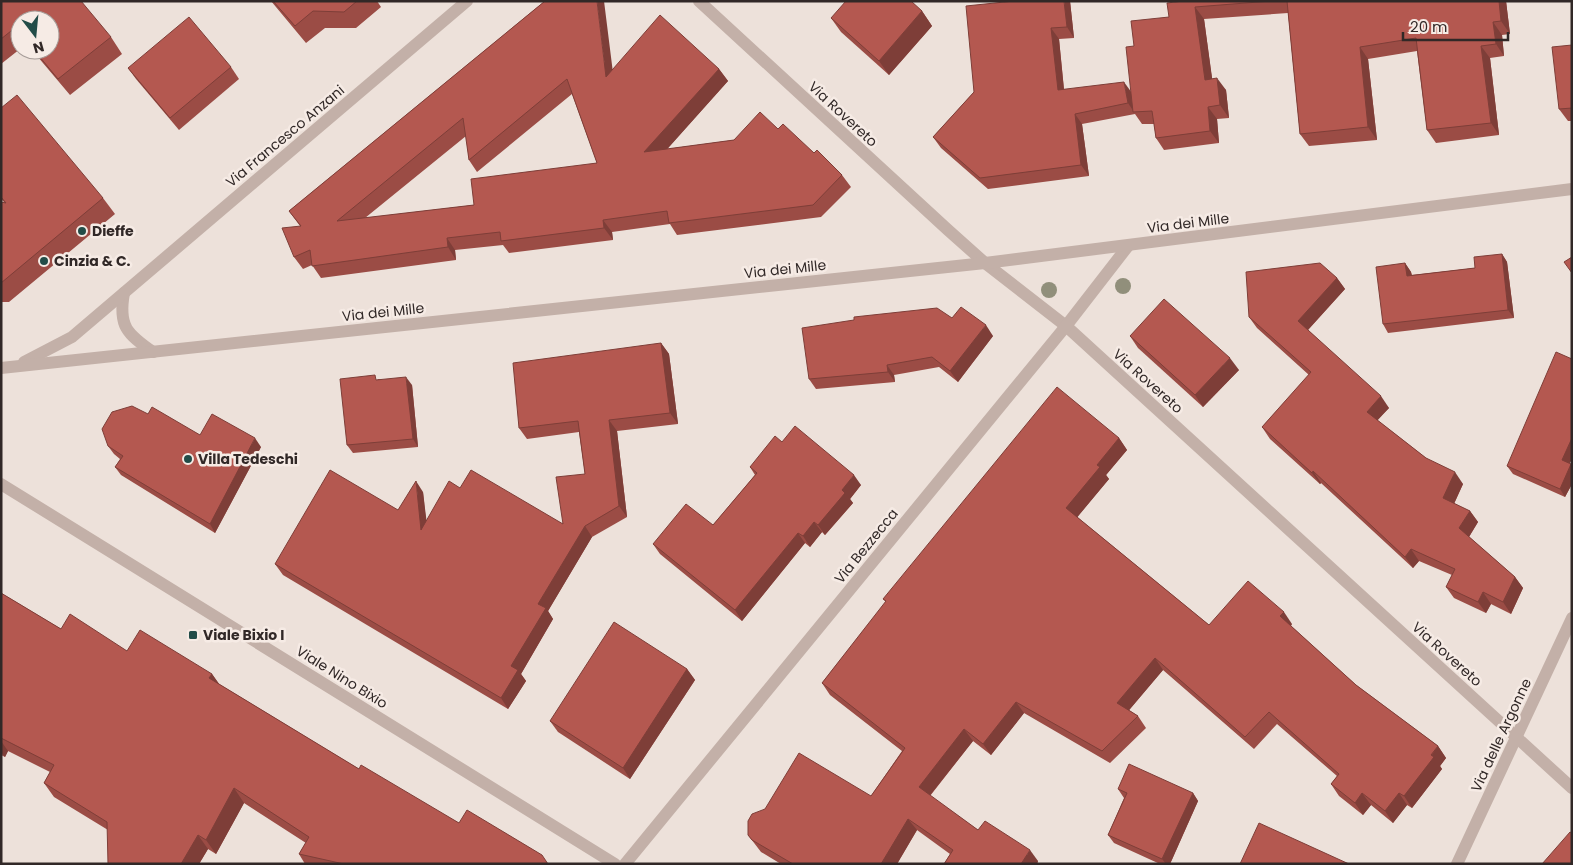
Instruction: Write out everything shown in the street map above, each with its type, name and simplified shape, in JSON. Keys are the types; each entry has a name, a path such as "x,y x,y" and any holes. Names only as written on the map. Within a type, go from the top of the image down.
{"street":[{"name":"Via Francesco Anzani","path":"17,365 72,337 466,1"},
{"name":"Via Rovereto","path":"699,1 985,263 1066,326 1572,788"},
{"name":"Via dei Mille","path":"1,368 985,263 1572,189"},
{"name":"Via Bezzecca","path":"625,864 1066,326 1128,246"},
{"path":"124,293 121,311 125,329 153,352"},
{"name":"Viale Nino Bixio","path":"1,484 615,864"},
{"name":"Via delle Argonne","path":"1457,864 1572,618"}],"building":[{"path":"1,1 81,1 111,37 58,79 42,60 60,60 60,10 10,10 10,32 1,39"},
{"path":"273,1 357,1 344,12 313,11 295,26"},
{"path":"545,1 597,1 606,77 660,15 719,69 644,152 734,140 760,112 778,129 783,124 814,153 817,150 842,175 813,205 669,223 667,211 603,220 604,228 501,241 500,232 447,238 448,247 312,266 310,250 294,257 282,228 301,226 289,211","holes":["567,79 597,163 471,179 474,205 337,221 463,118 469,160"]},
{"path":"846,1 911,1 922,11 879,61 831,18"},
{"path":"1014,1 1064,1 1067,27 1051,28 1058,90 1124,82 1128,103 1075,114 1081,165 980,178 933,137 974,92 966,6"},
{"path":"1183,1 1271,1 1195,7 1205,80 1217,78 1220,105 1208,107 1210,131 1156,138 1152,111 1133,112 1126,47 1134,46 1131,21 1169,17 1167,3"},
{"path":"1287,1 1499,1 1501,21 1493,22 1496,44 1481,46 1491,123 1427,130 1416,38 1360,47 1368,127 1300,134"},
{"path":"189,17 231,67 170,118 128,68"},
{"path":"1572,45 1572,108 1559,109 1552,47"},
{"path":"17,95 103,198 1,283 1,202 6,203 1,197 1,108"},
{"path":"1502,254 1508,310 1383,324 1376,267 1405,263 1407,276 1475,268 1474,257"},
{"path":"1572,257 1572,273 1564,262"},
{"path":"1320,263 1337,278 1298,321 1381,396 1367,412 1426,458 1455,472 1443,498 1470,511 1459,528 1515,577 1503,602 1483,592 1478,602 1446,587 1455,569 1411,549 1405,557 1313,471 1312,473 1262,427 1311,372 1249,317 1246,272"},
{"path":"1164,299 1230,358 1195,395 1130,336"},
{"path":"961,307 986,325 950,371 932,357 887,365 888,372 809,379 802,328 854,320 854,317 937,308 952,318"},
{"path":"661,343 670,413 609,420 619,506 585,526 538,604 546,608 511,666 518,670 501,698 275,564 330,470 398,510 416,481 421,530 449,481 460,488 471,470 563,524 556,477 585,474 578,421 519,428 513,363"},
{"path":"1556,352 1572,359 1572,438 1562,460 1571,464 1560,489 1507,466"},
{"path":"375,375 376,380 406,377 413,439 347,445 340,379"},
{"path":"1057,387 1119,438 1097,465 1100,467 1066,508 1209,625 1248,581 1284,612 1280,616 1356,685 1438,746 1431,755 1434,757 1404,796 1399,793 1385,811 1362,793 1355,803 1331,784 1339,774 1269,712 1245,737 1155,658 1117,703 1138,716 1102,751 1016,702 983,744 964,729 919,787 978,830 985,821 1030,850 1021,864 944,864 953,850 908,819 881,864 793,864 752,840 748,835 748,821 752,814 765,809 799,753 871,796 905,748 822,683 886,601 883,599"},
{"name":"Villa Tedeschi","path":"132,406 148,414 152,407 200,435 212,414 255,438 210,524 115,467 123,456 108,446 102,429 112,412"},
{"path":"795,426 854,475 842,490 845,493 818,525 814,522 803,536 798,533 735,610 653,544 686,504 713,525 757,473 750,467 775,436 782,442"},
{"path":"1,593 61,629 70,614 127,651 140,630 212,674 209,678 359,769 361,765 459,823 467,810 542,855 548,864 344,864 299,854 309,837 234,788 206,840 198,835 181,864 108,864 107,822 44,783 54,765 1,738"},
{"path":"614,622 687,669 623,768 550,721"},
{"path":"1129,764 1193,793 1162,859 1108,835 1127,793 1118,789"},
{"path":"1259,823 1349,864 1240,864"},
{"path":"1570,832 1572,833 1572,864 1542,864"}],"place":[{"name":"Dieffe","path":"82,231"},
{"name":"Cinzia & C.","path":"44,261"},
{"name":"Villa Tedeschi","path":"188,459"},
{"name":"Viale Bixio I","path":"193,635"}]}
